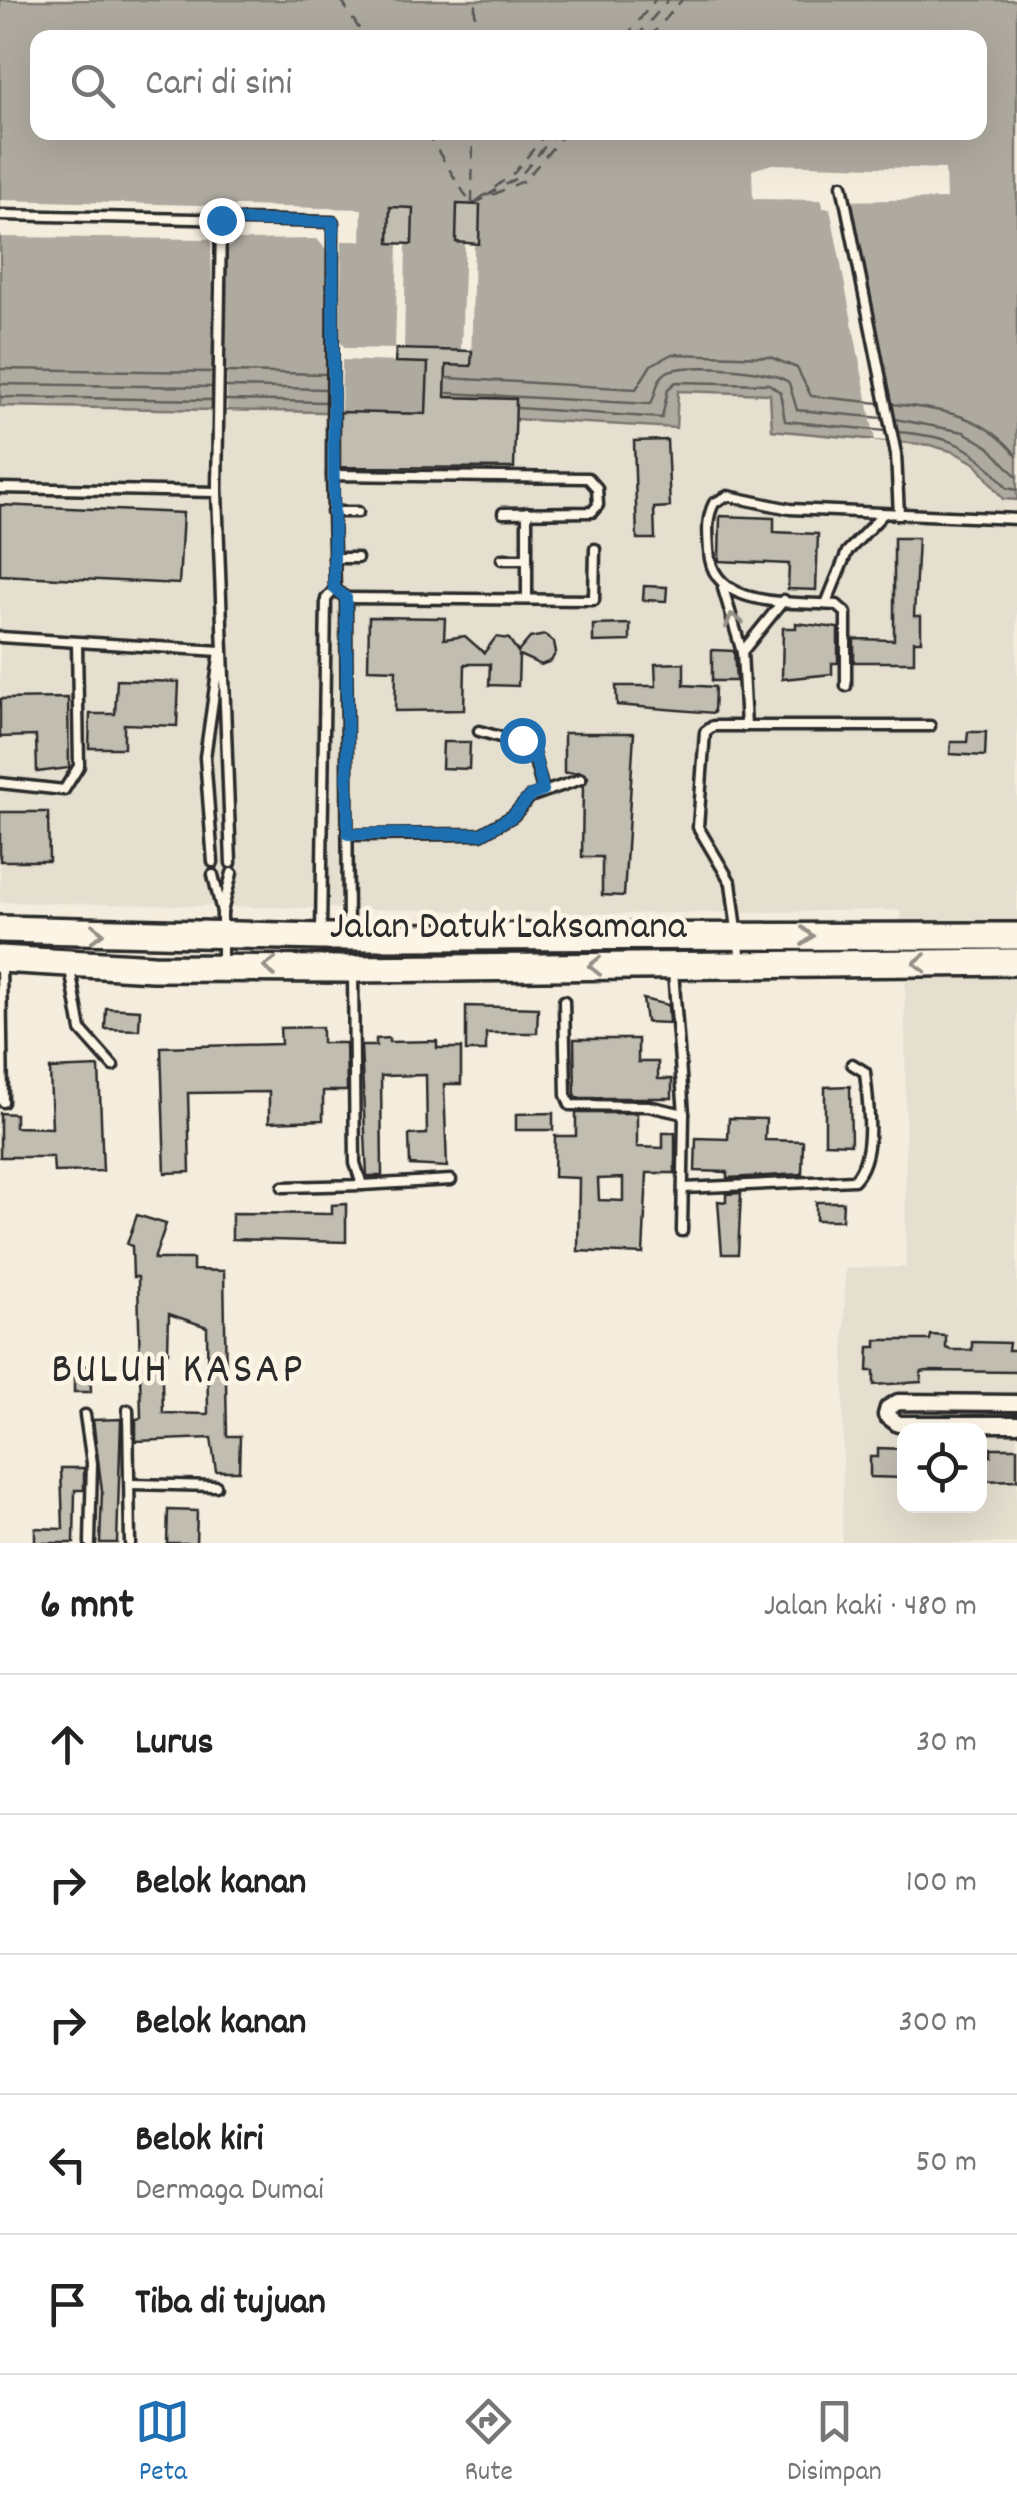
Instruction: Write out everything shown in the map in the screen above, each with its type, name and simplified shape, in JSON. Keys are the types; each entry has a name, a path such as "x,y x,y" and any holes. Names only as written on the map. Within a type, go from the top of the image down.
{"highway":[{"name":"Jalan Datuk Laksamana","path":"0,929 222,924 321,937 1017,936"},
{"name":"Jalan Datuk Laksamana","path":"1,959 69,964 353,969 1017,962"}],"street":[{"path":"1017,1403 898,1402 888,1408 886,1415 898,1424 1017,1424"}],"lane":[{"path":"842,185 896,454 899,516"},
{"path":"0,215 333,222 334,588 326,599 321,937"},
{"path":"213,862 205,758 220,651 223,563 217,492 221,220"},
{"path":"332,474 588,478 598,488 597,508 592,512 503,513"},
{"path":"0,488 217,492"},
{"path":"746,726 742,652 723,588 709,566 708,520 720,498 882,515 1017,519"},
{"path":"332,512 358,512"},
{"path":"526,600 527,512"},
{"path":"826,604 847,552 882,515"},
{"path":"334,588 346,598 594,600 594,549"},
{"path":"334,558 357,558"},
{"path":"502,559 527,559"},
{"path":"723,588 740,595 842,607 846,613 846,686"},
{"path":"346,598 348,937"},
{"path":"742,652 784,600"},
{"path":"0,637 220,651"},
{"path":"0,783 54,791 64,790 75,777 79,766 77,643"},
{"path":"220,651 228,704 232,868 222,924 222,966"},
{"path":"742,966 741,936 727,873 698,827 705,732 713,726 930,726"},
{"path":"479,731 531,746 543,790"},
{"path":"348,834 481,834 513,816 530,796 581,778"},
{"path":"213,876 222,924"},
{"path":"1,959 3,1102"},
{"path":"69,964 82,1030 113,1066"},
{"path":"673,966 684,1114 682,1230"},
{"path":"353,969 355,1163 362,1184"},
{"path":"564,1001 566,1095 570,1104 648,1106 684,1114"},
{"path":"684,1188 854,1180 866,1162 867,1118 865,1072 852,1064"},
{"path":"283,1187 451,1180"},
{"path":"128,1410 130,1543"},
{"path":"85,1416 92,1463 90,1543"},
{"path":"131,1484 216,1486"}],"shaded area":[{"path":"677,391 771,394 773,430 930,445 976,464 1003,499 1017,500 1017,1543 842,1543 845,1268 906,1267 905,990 900,910 621,914 0,902 0,406 426,414 676,428"}],"water":[{"path":"0,0 1017,0 1017,500 1003,499 976,464 930,445 772,430 770,394 678,391 676,428 426,414 0,406"}],"pier":[{"path":"772,164 945,169 946,199 839,201 886,441 875,440 830,208 823,208 822,200 753,199 752,170"},
{"path":"0,200 362,209 361,241 342,241 340,341 345,348 395,349 398,244 389,243 390,207 413,208 412,244 406,244 404,348 461,350 465,243 456,242 457,205 481,205 479,244 474,244 471,366 446,365 445,396 516,399 516,418 426,414 427,363 342,360 341,412 328,412 330,254 317,239 237,240 226,250 227,410 214,410 211,239 0,237"}],"building":[{"path":"457,204 480,205 479,244 456,242"},
{"path":"390,207 413,208 412,244 389,243"},
{"path":"396,349 472,351 471,366 446,365 445,397 516,399 514,468 340,467 340,412 426,414 428,363 395,362"},
{"path":"667,440 670,507 654,508 655,539 637,539 634,441"},
{"path":"0,505 183,513 179,584 0,575"},
{"path":"720,516 774,518 774,532 818,534 816,590 788,589 789,564 719,561"},
{"path":"894,538 918,538 914,616 921,616 921,641 914,641 914,662 854,662 854,639 894,640"},
{"path":"644,586 667,587 666,601 643,600"},
{"path":"369,617 445,618 444,639 465,636 484,653 496,637 509,639 518,652 530,638 545,635 554,642 556,652 551,661 541,665 519,655 518,686 489,685 490,664 465,664 464,710 395,711 396,670 368,669"},
{"path":"796,623 838,628 838,663 832,663 832,674 782,679 783,628 796,628"},
{"path":"630,624 630,641 593,642 593,625"},
{"path":"712,650 734,651 736,681 712,681"},
{"path":"684,663 684,685 715,687 714,713 617,705 616,686 656,686 655,664"},
{"path":"117,680 179,682 177,726 124,724 124,748 89,748 90,714 115,714"},
{"path":"68,698 69,768 37,772 36,736 0,737 0,699"},
{"path":"968,732 986,732 985,756 950,754 951,742 967,742"},
{"path":"564,733 634,733 624,896 602,895 602,857 582,857 583,786 588,777 581,772 564,773"},
{"path":"443,742 470,742 469,769 442,768"},
{"path":"0,812 48,812 49,861 0,861"},
{"path":"643,999 668,1005 669,1023 646,1022"},
{"path":"466,1006 538,1008 537,1033 486,1033 486,1051 466,1051"},
{"path":"106,1008 140,1010 139,1030 105,1029"},
{"path":"322,1027 322,1043 346,1043 347,1091 323,1091 323,1120 269,1122 269,1092 188,1093 190,1172 165,1173 161,1047 281,1044 280,1028"},
{"path":"389,1038 389,1042 437,1041 437,1048 461,1048 461,1084 444,1084 447,1167 410,1165 409,1135 427,1134 426,1075 381,1076 382,1176 367,1176 361,1046 376,1046 376,1039"},
{"path":"574,1039 638,1039 638,1062 658,1062 658,1079 672,1079 672,1098 575,1098"},
{"path":"99,1067 103,1171 54,1172 53,1157 0,1157 0,1113 15,1114 15,1127 52,1128 50,1069"},
{"path":"850,1086 851,1144 825,1143 825,1087"},
{"path":"553,1113 553,1130 516,1130 516,1114"},
{"path":"576,1113 637,1113 637,1147 663,1148 663,1133 675,1133 675,1173 647,1173 643,1254 578,1251 579,1178 554,1177 555,1136 576,1136","holes":["623,1178 623,1201 599,1200 598,1179"]},
{"path":"729,1118 766,1119 765,1140 803,1141 802,1174 727,1178 727,1172 695,1171 696,1138 728,1139"},
{"path":"741,1193 738,1254 722,1254 718,1201 726,1202 726,1194"},
{"path":"816,1202 843,1202 842,1220 816,1220"},
{"path":"346,1204 346,1242 232,1239 232,1213 332,1214 332,1205"},
{"path":"137,1215 166,1224 154,1259 193,1259 193,1270 224,1271 227,1436 240,1436 239,1471 216,1471 211,1438 136,1441 136,1419 141,1418 138,1277 133,1277 132,1246 127,1244","holes":["169,1314 207,1327 208,1414 163,1413 161,1351 168,1352"]},
{"path":"931,1335 946,1336 946,1348 951,1350 972,1350 972,1342 1009,1343 1008,1350 1017,1350 1017,1372 927,1371 921,1372 921,1382 874,1385 874,1371 868,1371 869,1347 876,1347 876,1340 930,1340"},
{"path":"74,1366 90,1366 91,1392 74,1392"},
{"path":"121,1419 117,1543 100,1543 102,1491 93,1420"},
{"path":"878,1448 897,1449 897,1478 870,1477 870,1457 878,1457"},
{"path":"991,1448 1017,1448 1017,1480 987,1481 987,1456 991,1456"},
{"path":"61,1468 84,1468 84,1490 75,1490 74,1543 35,1543 35,1528 63,1529"},
{"path":"168,1510 197,1511 196,1543 167,1543"}],"ferry route":[{"path":"341,0 360,30"},
{"path":"475,0 475,30"},
{"path":"631,30 655,0"},
{"path":"643,30 668,0"},
{"path":"656,30 682,0"},
{"path":"431,140 471,204"},
{"path":"472,203 473,140"},
{"path":"477,201 515,172 541,140"},
{"path":"486,196 520,176 550,140"},
{"path":"473,204 525,180 559,140"}],"district":[{"name":"BULUH KASAP","path":"178,1372"}],"route":[{"path":"221,220 333,222 332,512 334,588 346,598 348,834 481,834 496,828 530,796 543,790 534,752 522,740"}]}
